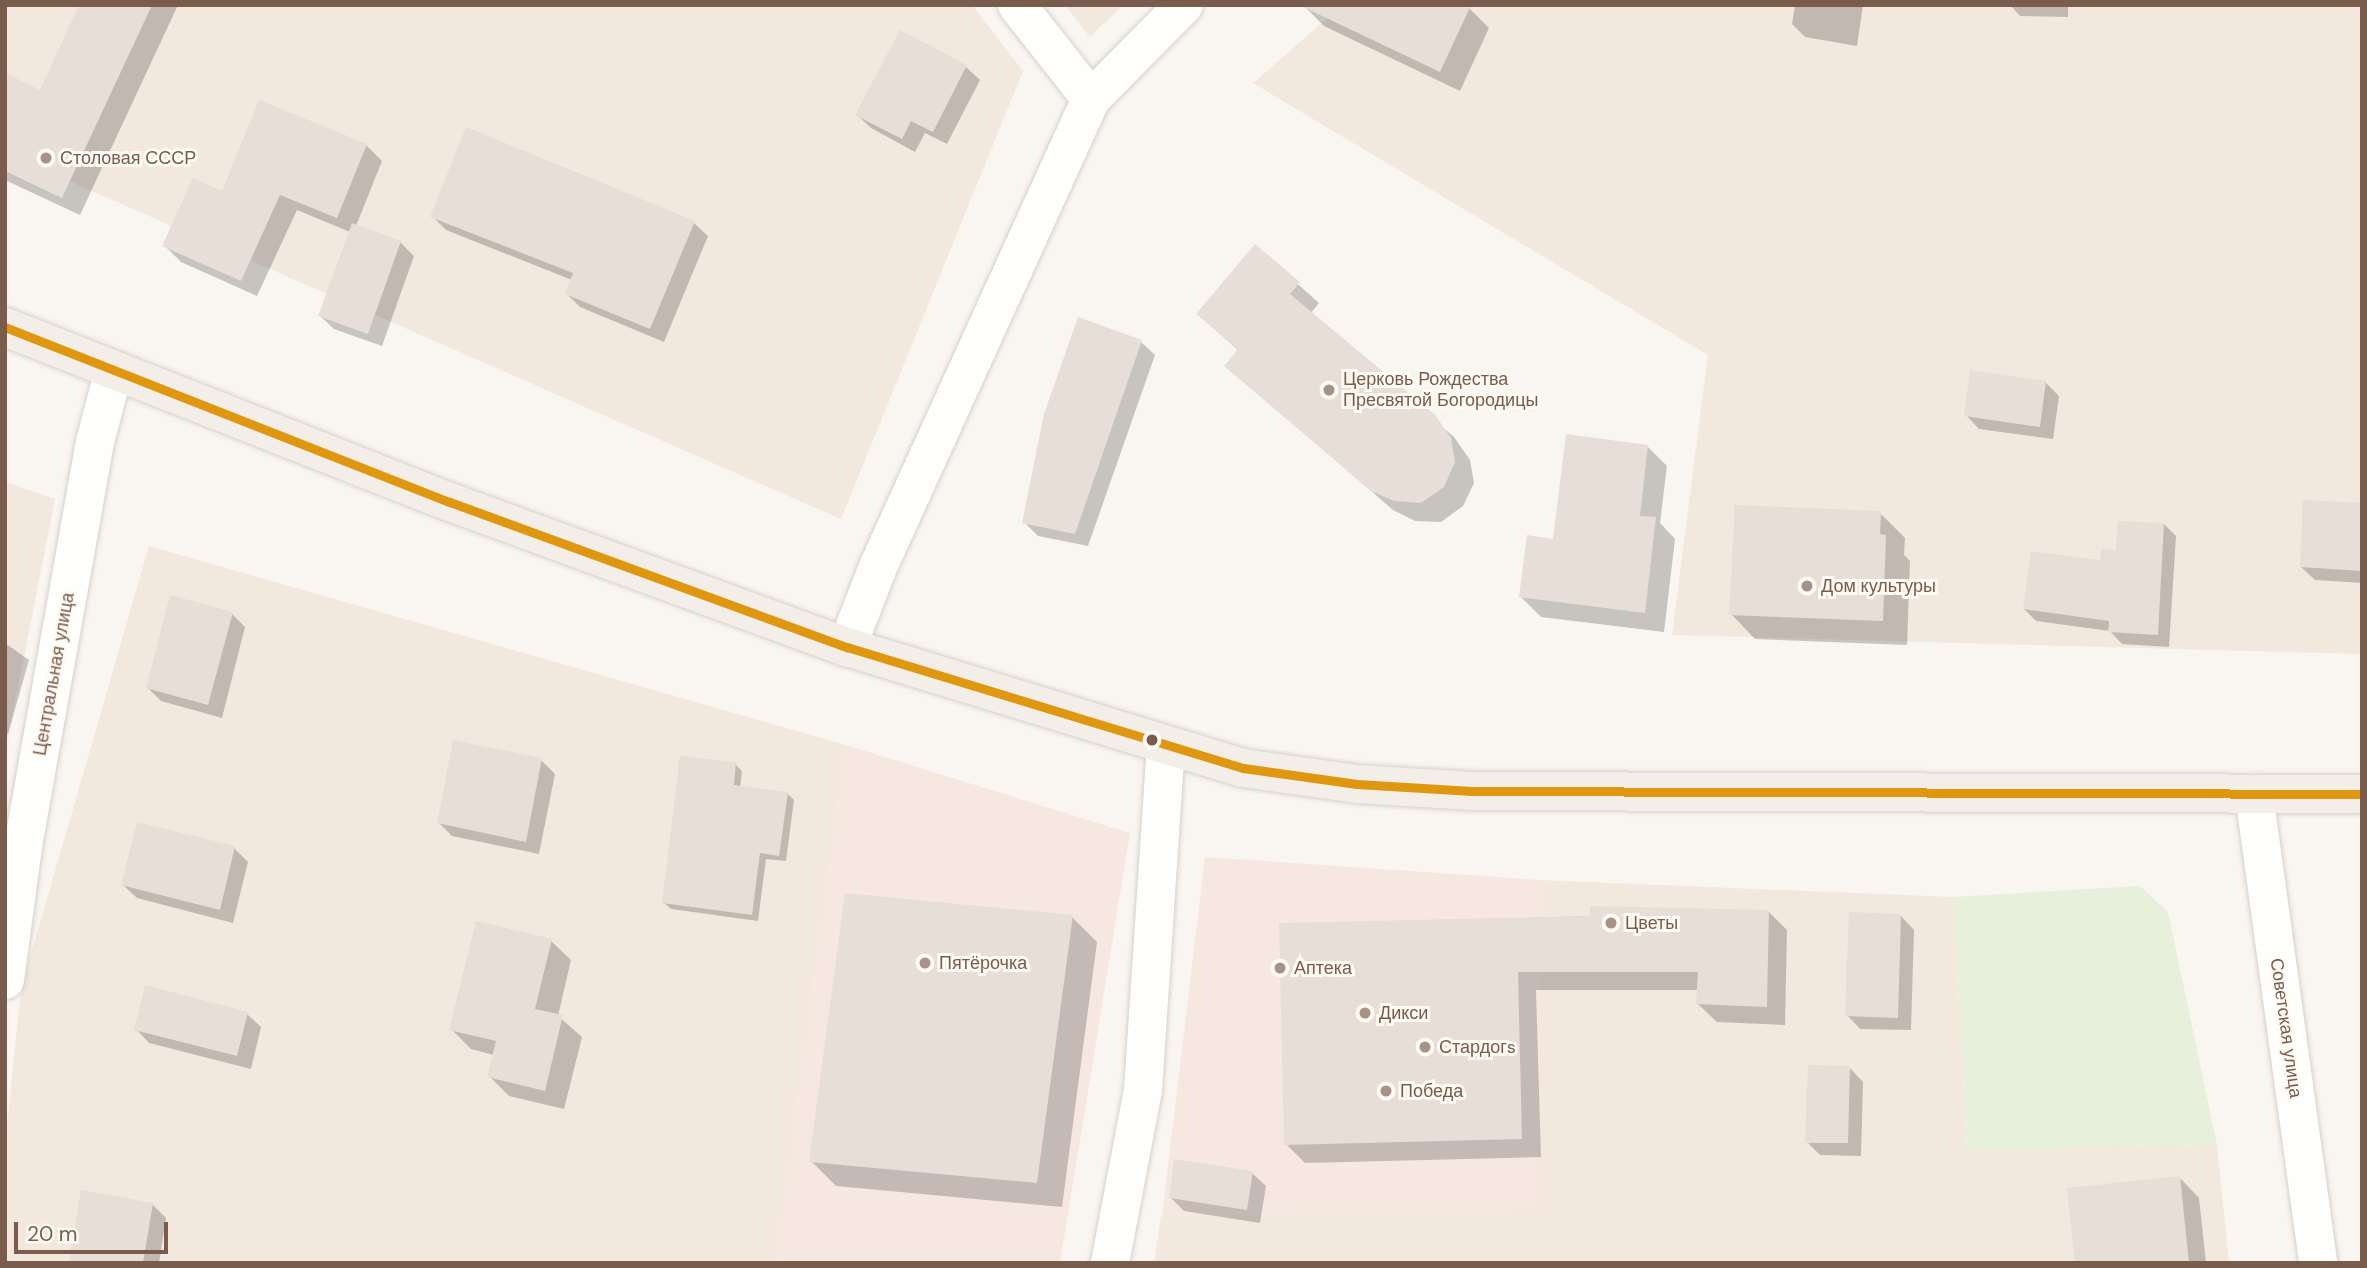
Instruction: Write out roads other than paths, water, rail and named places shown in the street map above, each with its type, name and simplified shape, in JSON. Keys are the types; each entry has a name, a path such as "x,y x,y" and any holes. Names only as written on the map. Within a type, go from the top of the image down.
{"main road":[{"path":"5,327 450,502 847,647 1166,747 1243,768 1357,784 1472,791 2362,794"}],"street":[{"path":"1017,5 1091,99"},
{"path":"847,647 878,567 1091,99 1184,5"},
{"name":"Центральная улица","path":"5,980 23,846 95,442 114,370"},
{"path":"1110,1263 1143,1090 1166,747"},
{"name":"Советская улица","path":"2255,794 2318,1263"}],"place":[{"name":"Столовая СССР","path":"46,158"},
{"name":"Церковь Рождества Пресвятой Богородицы","path":"1329,390"},
{"name":"Дом культуры","path":"1807,586"},
{"name":"Цветы","path":"1611,923"},
{"name":"Пятёрочка","path":"925,963"},
{"name":"Аптека","path":"1280,968"},
{"name":"Дикси","path":"1365,1013"},
{"name":"Стардогs","path":"1425,1047"},
{"name":"Победа","path":"1386,1091"}]}
